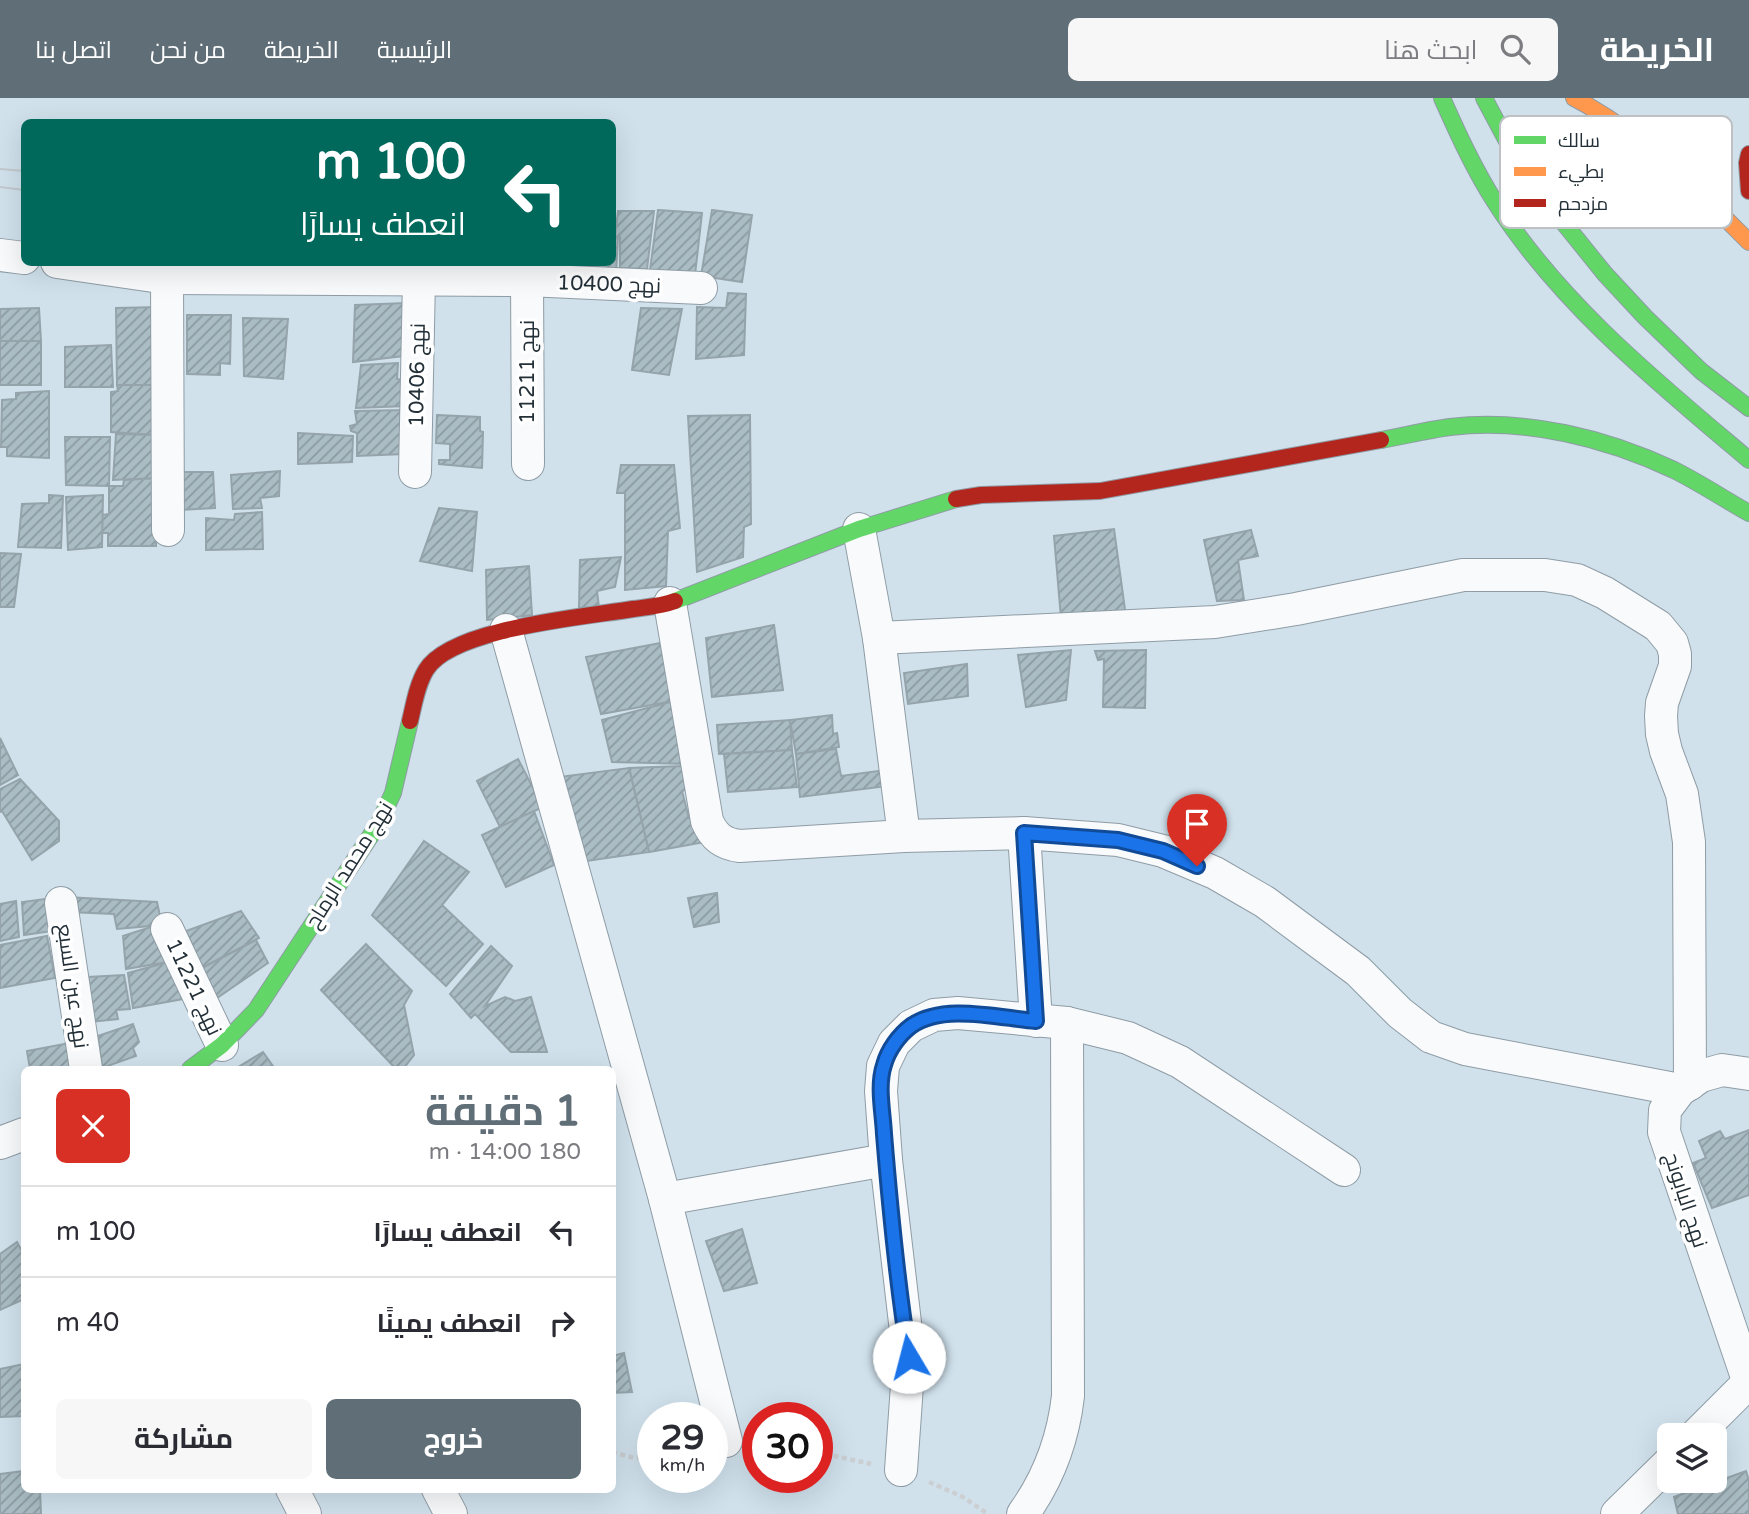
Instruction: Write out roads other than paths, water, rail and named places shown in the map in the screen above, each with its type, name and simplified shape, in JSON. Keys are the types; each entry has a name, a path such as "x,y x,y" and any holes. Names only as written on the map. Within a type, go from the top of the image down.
{"main road":[{"path":"1442,98 1465,151 1500,209"},
{"path":"1484,98 1500,130"},
{"path":"1573,98 1607,116"},
{"path":"1749,154 1749,191"},
{"path":"1732,226 1749,242"},
{"path":"1514,228 1535,257 1644,369 1749,460"},
{"path":"1567,228 1613,283 1701,372 1749,408"},
{"name":"نهج محمد الرماح","path":"196,1066 222,1045 256,1010 379,823 393,793 418,688 427,668 454,646 506,630 670,603 859,529 943,501 981,495 1100,491 1451,427 1493,425 1561,432 1614,445 1680,474 1749,513"}],"street":[{"path":"0,254 21,258"},
{"name":"نهج 10400","path":"84,266 167,278 527,280 701,288"},
{"path":"167,278 168,530"},
{"name":"نهج 10406","path":"415,472 419,279"},
{"name":"نهج 11211","path":"527,280 528,464"},
{"path":"859,529 879,638 904,836"},
{"path":"879,638 1215,622 1296,609 1463,575 1545,575 1577,580 1605,593 1658,626 1672,643 1675,654 1675,666 1662,703 1661,716 1666,751 1682,794 1689,842 1685,1087"},
{"path":"670,603 707,821 719,839 729,845 1024,833 1118,840 1163,851 1215,873 1265,902 1358,971 1400,1013 1431,1037 1465,1049 1685,1087 1701,1076 1722,1070 1749,1074"},
{"path":"506,630 664,1199 716,1402"},
{"path":"1023,1514 1053,1463 1066,1419 1069,1396 1052,1022 1024,833"},
{"name":"نهج عين السبع","path":"61,904 86,1066"},
{"name":"نهج 11221","path":"167,929 222,1045"},
{"path":"901,1470 909,1357 886,1160 881,1091 883,1066 894,1044 912,1026 934,1015 958,1013 1052,1022 1128,1038 1180,1062 1344,1170"},
{"name":"نهج البابونج","path":"1685,1087 1665,1110 1664,1132 1687,1207 1749,1383"},
{"path":"0,1143 21,1135"},
{"path":"664,1199 886,1160"},
{"path":"1708,1423 1749,1383"},
{"path":"1617,1514 1657,1475"},
{"path":"294,1493 305,1514"},
{"path":"440,1493 451,1514"}],"tram line":[{"path":"0,169 21,171"},
{"path":"0,187 21,190"}]}
